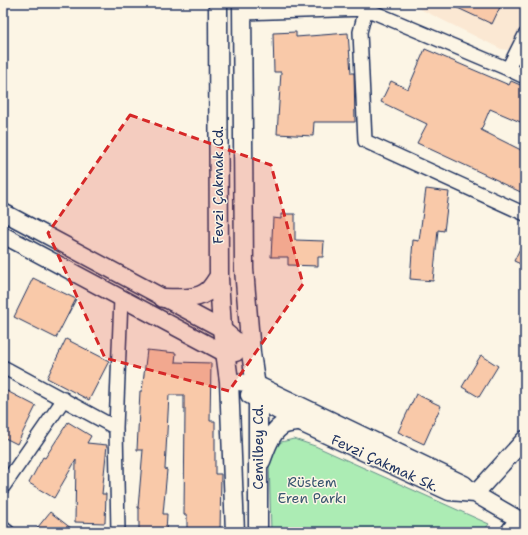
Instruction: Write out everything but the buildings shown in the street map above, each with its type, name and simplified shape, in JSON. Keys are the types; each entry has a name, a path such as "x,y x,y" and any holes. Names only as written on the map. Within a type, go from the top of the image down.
{"main road":[{"name":"Fevzi Çakmak Cd.","path":"218,3 219,276 222,329 227,367"},
{"name":"Fevzi Çakmak Cd.","path":"242,8 244,269 252,358"},
{"path":"162,298 189,298 201,295 210,289 219,276"},
{"name":"Cemilbey Cd.","path":"252,358 257,392 258,532"},
{"name":"Cemilbey Cd.","path":"227,367 235,532"},
{"path":"258,467 266,447 275,431 285,424 298,422"}],"street":[{"path":"242,8 366,6 508,68 525,77"},
{"path":"366,6 360,32 365,141 525,214"},
{"path":"508,68 525,35"},
{"path":"3,212 222,329 252,358 227,367"},
{"path":"3,235 121,298 227,367 257,392 464,484 475,494 521,520 507,532"},
{"path":"118,532 116,428 121,298"},
{"path":"3,367 116,428"},
{"name":"Fevzi Çakmak Sk.","path":"257,392 298,422 449,492 475,494"},
{"path":"3,487 64,399"},
{"path":"475,494 525,439"},
{"path":"3,528 8,532"}],"highlighted area":[{"path":"130,115 271,165 303,284 229,391 105,358 48,233"}],"shaded area":[{"path":"408,3 525,3 525,25 513,45 508,50 501,49"}],"green space":[{"name":"Rüstem Eren Parkı","path":"294,439 315,446 489,524 483,532 271,532 269,459 281,442"}]}
